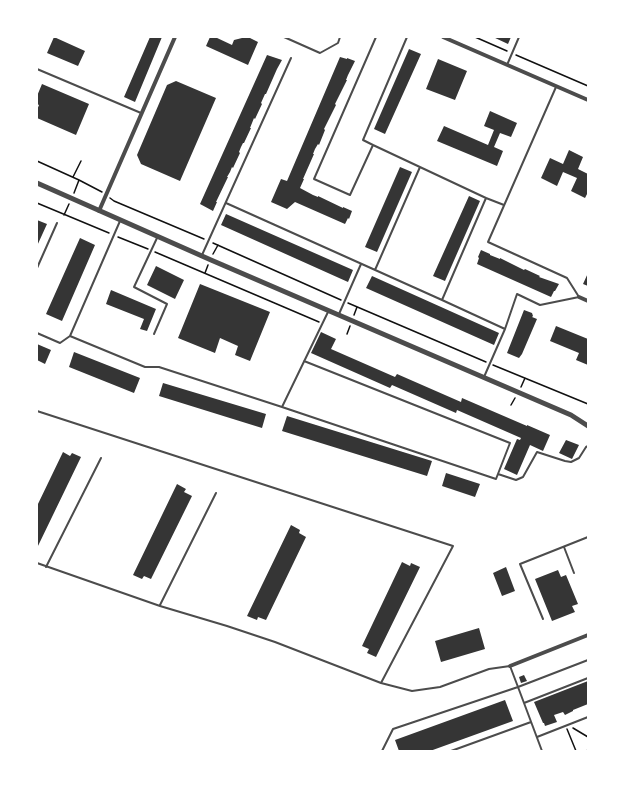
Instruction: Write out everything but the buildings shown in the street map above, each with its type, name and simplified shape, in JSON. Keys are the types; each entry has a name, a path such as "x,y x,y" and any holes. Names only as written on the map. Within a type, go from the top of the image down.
{"street":[{"path":"99,211 175,37"},
{"path":"444,37 588,100"},
{"path":"37,183 202,256 571,415 588,426"},
{"path":"579,297 588,301"},
{"path":"510,666 588,635"}],"lane":[{"path":"284,37 320,53 338,43 340,37"},
{"path":"373,145 350,195 314,179 376,37"},
{"path":"407,37 363,140 504,205"},
{"path":"507,65 518,37"},
{"path":"202,256 292,58"},
{"path":"37,69 141,114"},
{"path":"484,378 505,329 517,294 540,305 579,297 567,278 488,242 556,86"},
{"path":"375,270 420,167"},
{"path":"442,300 486,198"},
{"path":"226,203 505,329"},
{"path":"37,333 60,343 70,336 121,220"},
{"path":"37,268 57,223"},
{"path":"154,334 167,304 134,287 158,236"},
{"path":"339,314 361,264"},
{"path":"282,407 329,310"},
{"path":"70,336 145,367 159,367 496,479 510,443 304,361"},
{"path":"37,411 453,546 381,683"},
{"path":"498,474 516,480 524,477 537,452 571,462 579,458 588,446"},
{"path":"46,566 101,458"},
{"path":"160,606 216,493"},
{"path":"543,619 520,564 588,537"},
{"path":"564,546 574,573"},
{"path":"37,563 160,606 275,642 381,683 412,691 440,687 489,668 510,666 542,751"},
{"path":"382,751 393,729 518,687 588,660"},
{"path":"524,702 588,678"},
{"path":"537,737 588,717"},
{"path":"451,751 531,722"}],"path":[{"path":"475,37 588,86"},
{"path":"37,161 106,194 114,200 345,302 588,404"},
{"path":"73,178 81,161"},
{"path":"37,203 152,250 323,324"},
{"path":"57,223 61,213"},
{"path":"567,725 588,737"},
{"path":"567,725 576,751"}]}
